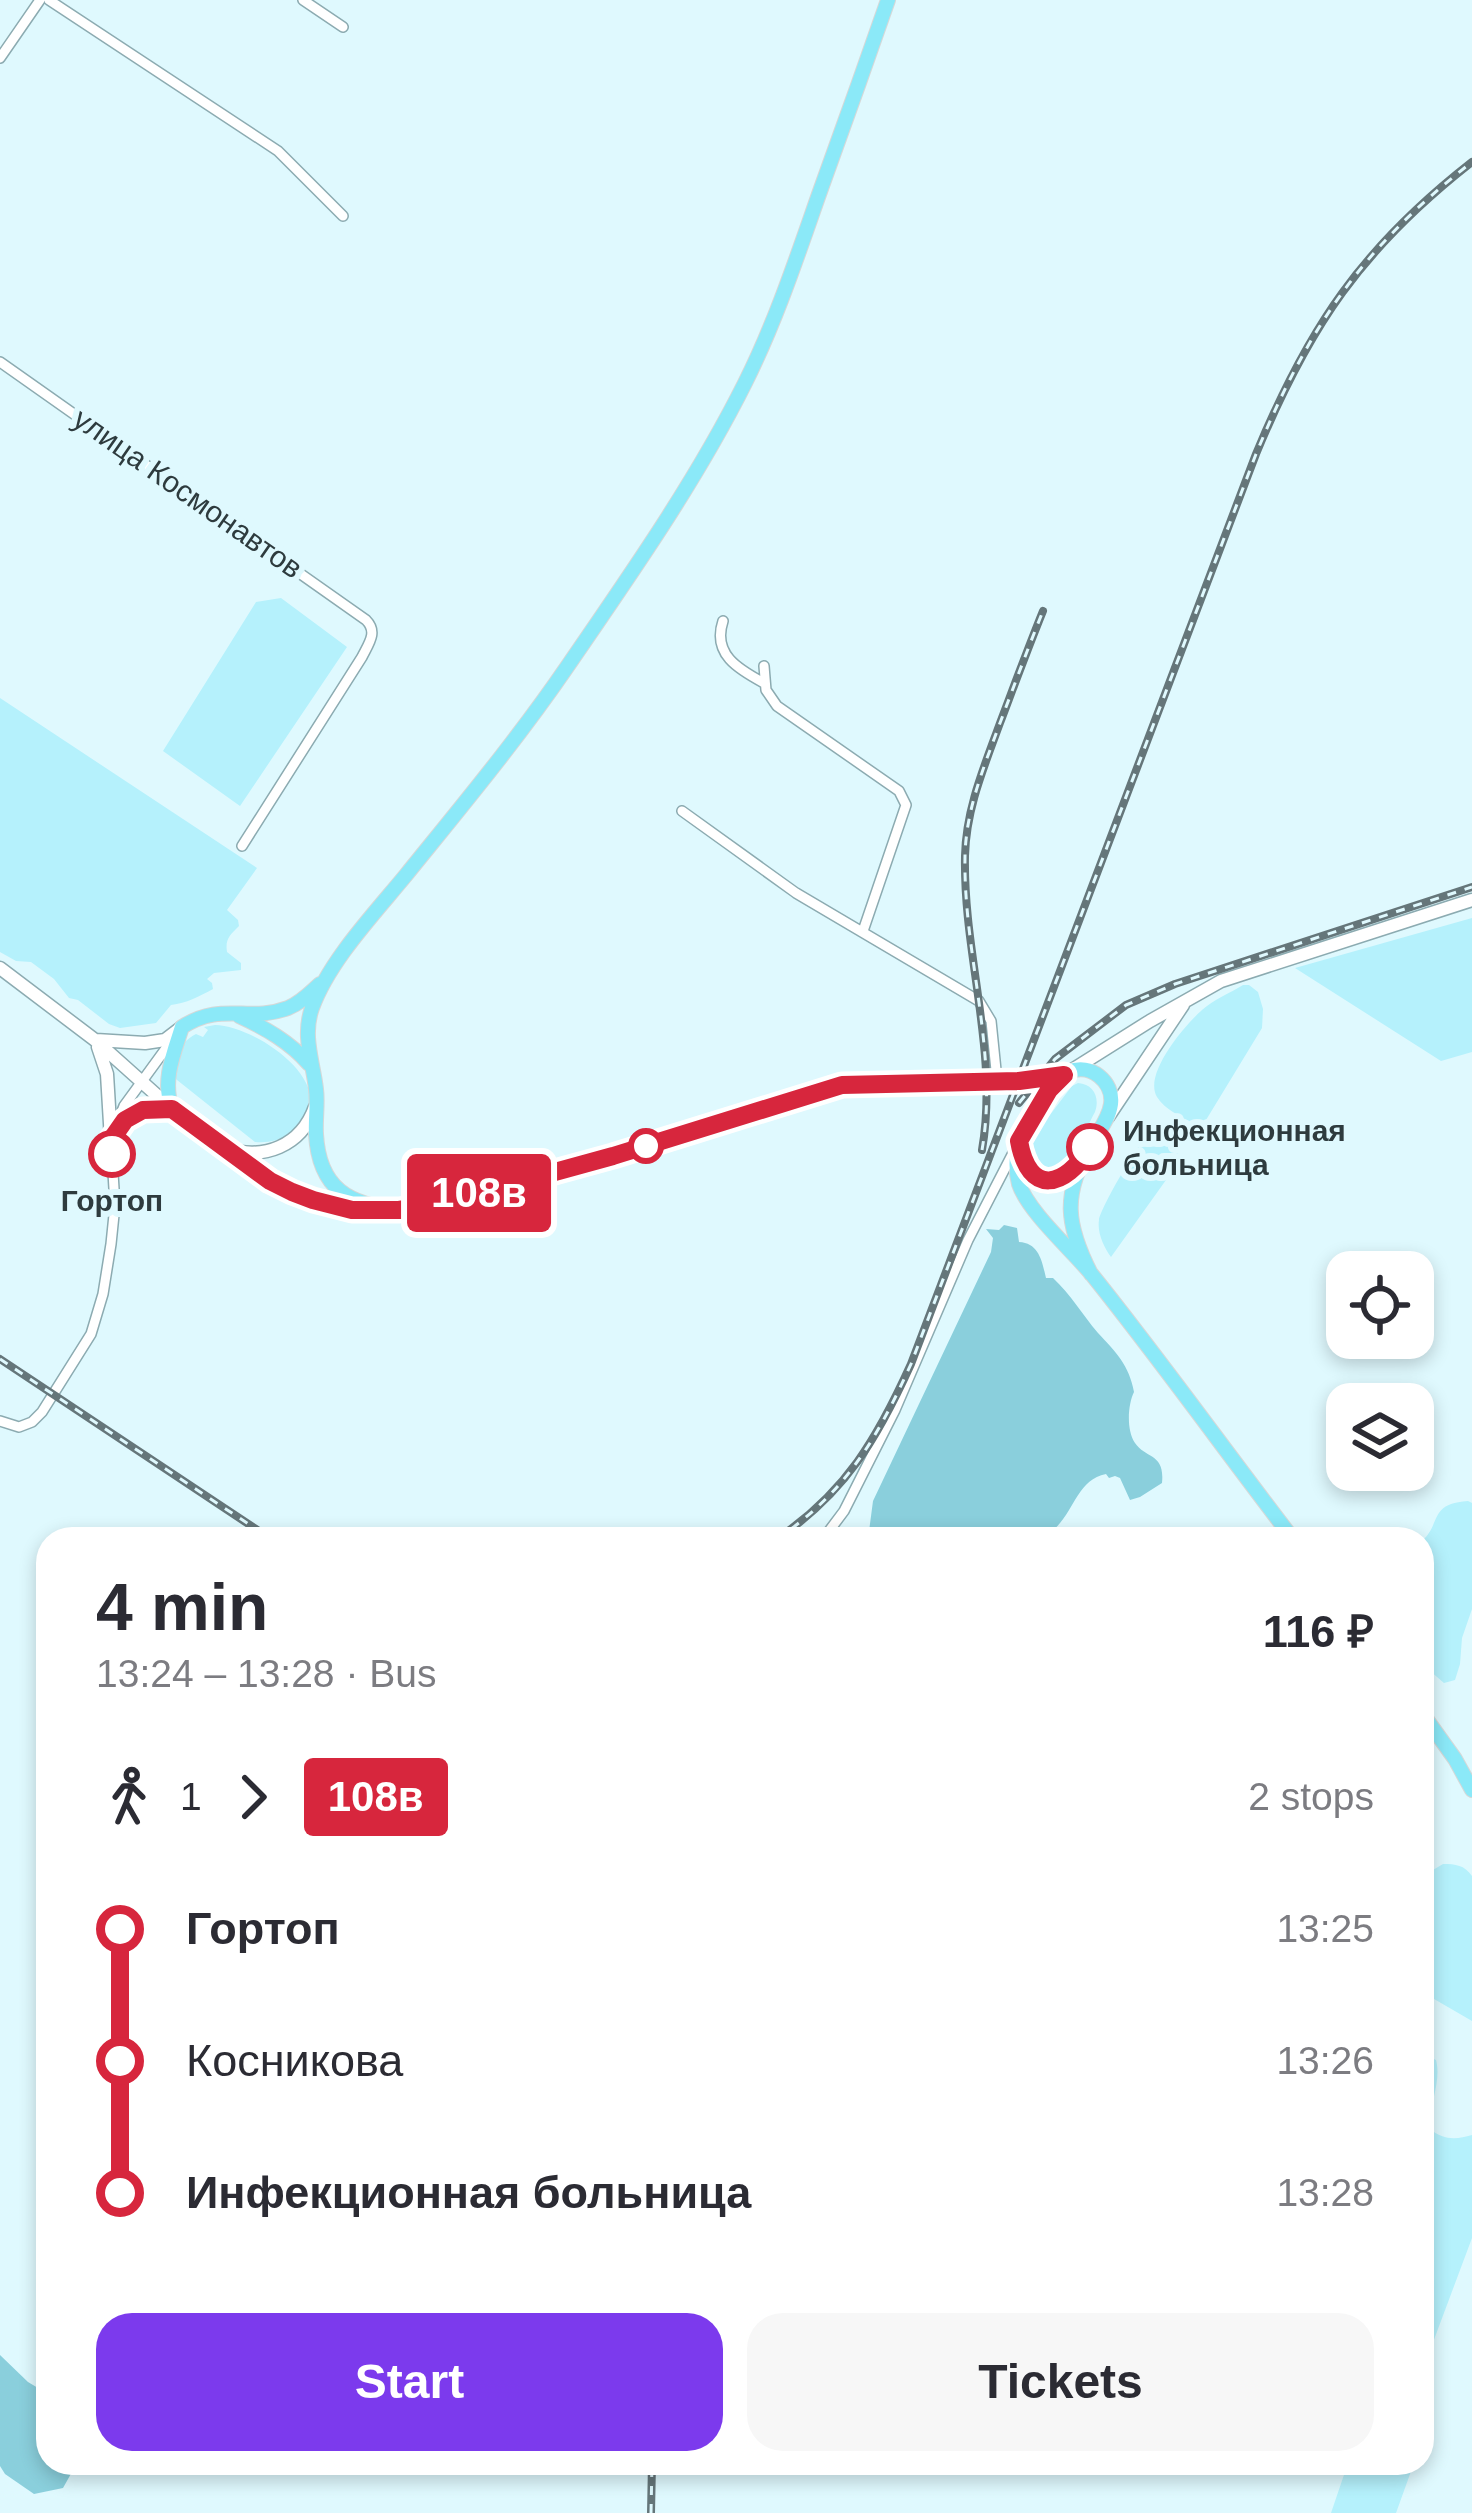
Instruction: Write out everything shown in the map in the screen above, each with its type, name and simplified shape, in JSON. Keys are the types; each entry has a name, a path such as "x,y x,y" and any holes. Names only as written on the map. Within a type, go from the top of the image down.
{"main road":[{"path":"399,1210 350,1200 335,1188 319,1155 309,1016 328,976 364,926 523,731 708,454 784,295 888,0"},
{"path":"328,976 291,1007 265,1013 211,1013 182,1027 167,1092 172,1109 224,1148 270,1181 313,1200 352,1210 399,1210 442,1203 842,1085 1037,1080 1092,1072 1104,1080 1111,1096 1107,1118 1074,1183 1070,1216 1074,1239 1091,1274"},
{"path":"234,1014 295,1049 314,1074"},
{"path":"1067,1073 1049,1090 1019,1141 1017,1171 1023,1192 1284,1527"},
{"path":"1434,1731 1472,1790"}],"street":[{"path":"0,58 44,0 278,151 343,216"},
{"path":"303,0 344,27"},
{"name":"улица Космонавтов","path":"0,362 372,627 362,657 242,846"},
{"path":"723,621 719,638 725,654 739,670 764,683"},
{"path":"764,666 764,683 777,706 906,800 863,931"},
{"path":"682,811 796,892 979,1001 991,1021 997,1080"},
{"path":"1067,1073 1221,982 1472,900"},
{"path":"0,968 95,1040 172,1109"},
{"path":"1107,1118 1189,998"},
{"path":"95,1040 145,1043 165,1040 182,1027"},
{"path":"111,1140 124,1106 182,1027"},
{"path":"0,1421 19,1427 38,1418 91,1334 103,1294 113,1225 111,1140 107,1074 95,1040"},
{"path":"224,1148 250,1154 281,1147 298,1136 316,1101"},
{"path":"111,1140 134,1114 172,1109"},
{"path":"1019,1141 1026,1166 1041,1178 1066,1175 1082,1160"},
{"path":"832,1527 895,1410 968,1240 1019,1141"}],"shaded area":[{"path":"281,598 347,647 240,806 163,751 256,602"},
{"path":"0,698 257,868 227,910 239,926 229,938 227,952 241,963 241,970 214,973 207,979 213,989 171,1005 156,1023 120,1028 69,998 31,962 16,961 0,952"},
{"path":"1472,918 1472,1052 1441,1061 1295,968"},
{"path":"1243,985 1258,992 1262,1028 1206,1120 1195,1124 1160,1101 1154,1087 1156,1076 1168,1050 1195,1017"},
{"path":"204,1027 233,1028 274,1049 305,1081 311,1099 306,1117 290,1133 255,1142 172,1076 185,1042 196,1034 203,1037 208,1030"},
{"path":"1078,1083 1094,1093 1095,1112 1066,1161 1058,1167 1036,1168 1029,1156 1034,1140"},
{"path":"1148,1134 1172,1147 1181,1159 1111,1257 1099,1220"},
{"path":"1004,1225 1017,1228 1019,1242 1038,1254 1046,1278 1059,1284 1125,1366 1134,1392 1129,1417 1132,1438 1158,1461 1162,1483 1130,1500 1120,1478 1106,1474 1096,1478 1056,1527 870,1527 873,1501 991,1252 993,1238 986,1229 999,1230"},
{"path":"1455,1503 1472,1503 1472,1609 1455,1680 1444,1683 1434,1674 1432,1527 1441,1510"},
{"path":"1443,1864 1459,1866 1472,1876 1472,2021 1434,1999 1434,1869"},
{"path":"1434,2131 1450,2138 1472,2135 1472,2238 1434,2340"},
{"path":"0,2355 36,2387 36,2475 70,2475 63,2488 34,2494 0,2466"},
{"path":"1344,2475 1410,2475 1396,2513 1331,2513"}],"railway":[{"path":"793,1527 857,1462 911,1364 1276,408 1319,328 1369,258 1472,162"},
{"path":"982,1150 986,1077 969,930 966,839 982,772 1043,611"},
{"path":"1019,1103 1055,1059 1126,1005 1175,984 1472,887"},
{"path":"0,1359 253,1527"},
{"path":"651,2513 652,2475"}],"bus line":[{"name":"108в","path":"112,1154 111,1140 125,1120 143,1110 172,1109 292,1192 352,1210 399,1210 442,1203 613,1156 842,1085 1019,1081 1064,1075 1049,1090 1019,1141 1022,1156 1036,1176 1055,1179 1072,1172 1090,1147"}],"place":[{"name":"Инфекционная больница","path":"1090,1147"},
{"name":"Гортоп","path":"112,1154"}]}
